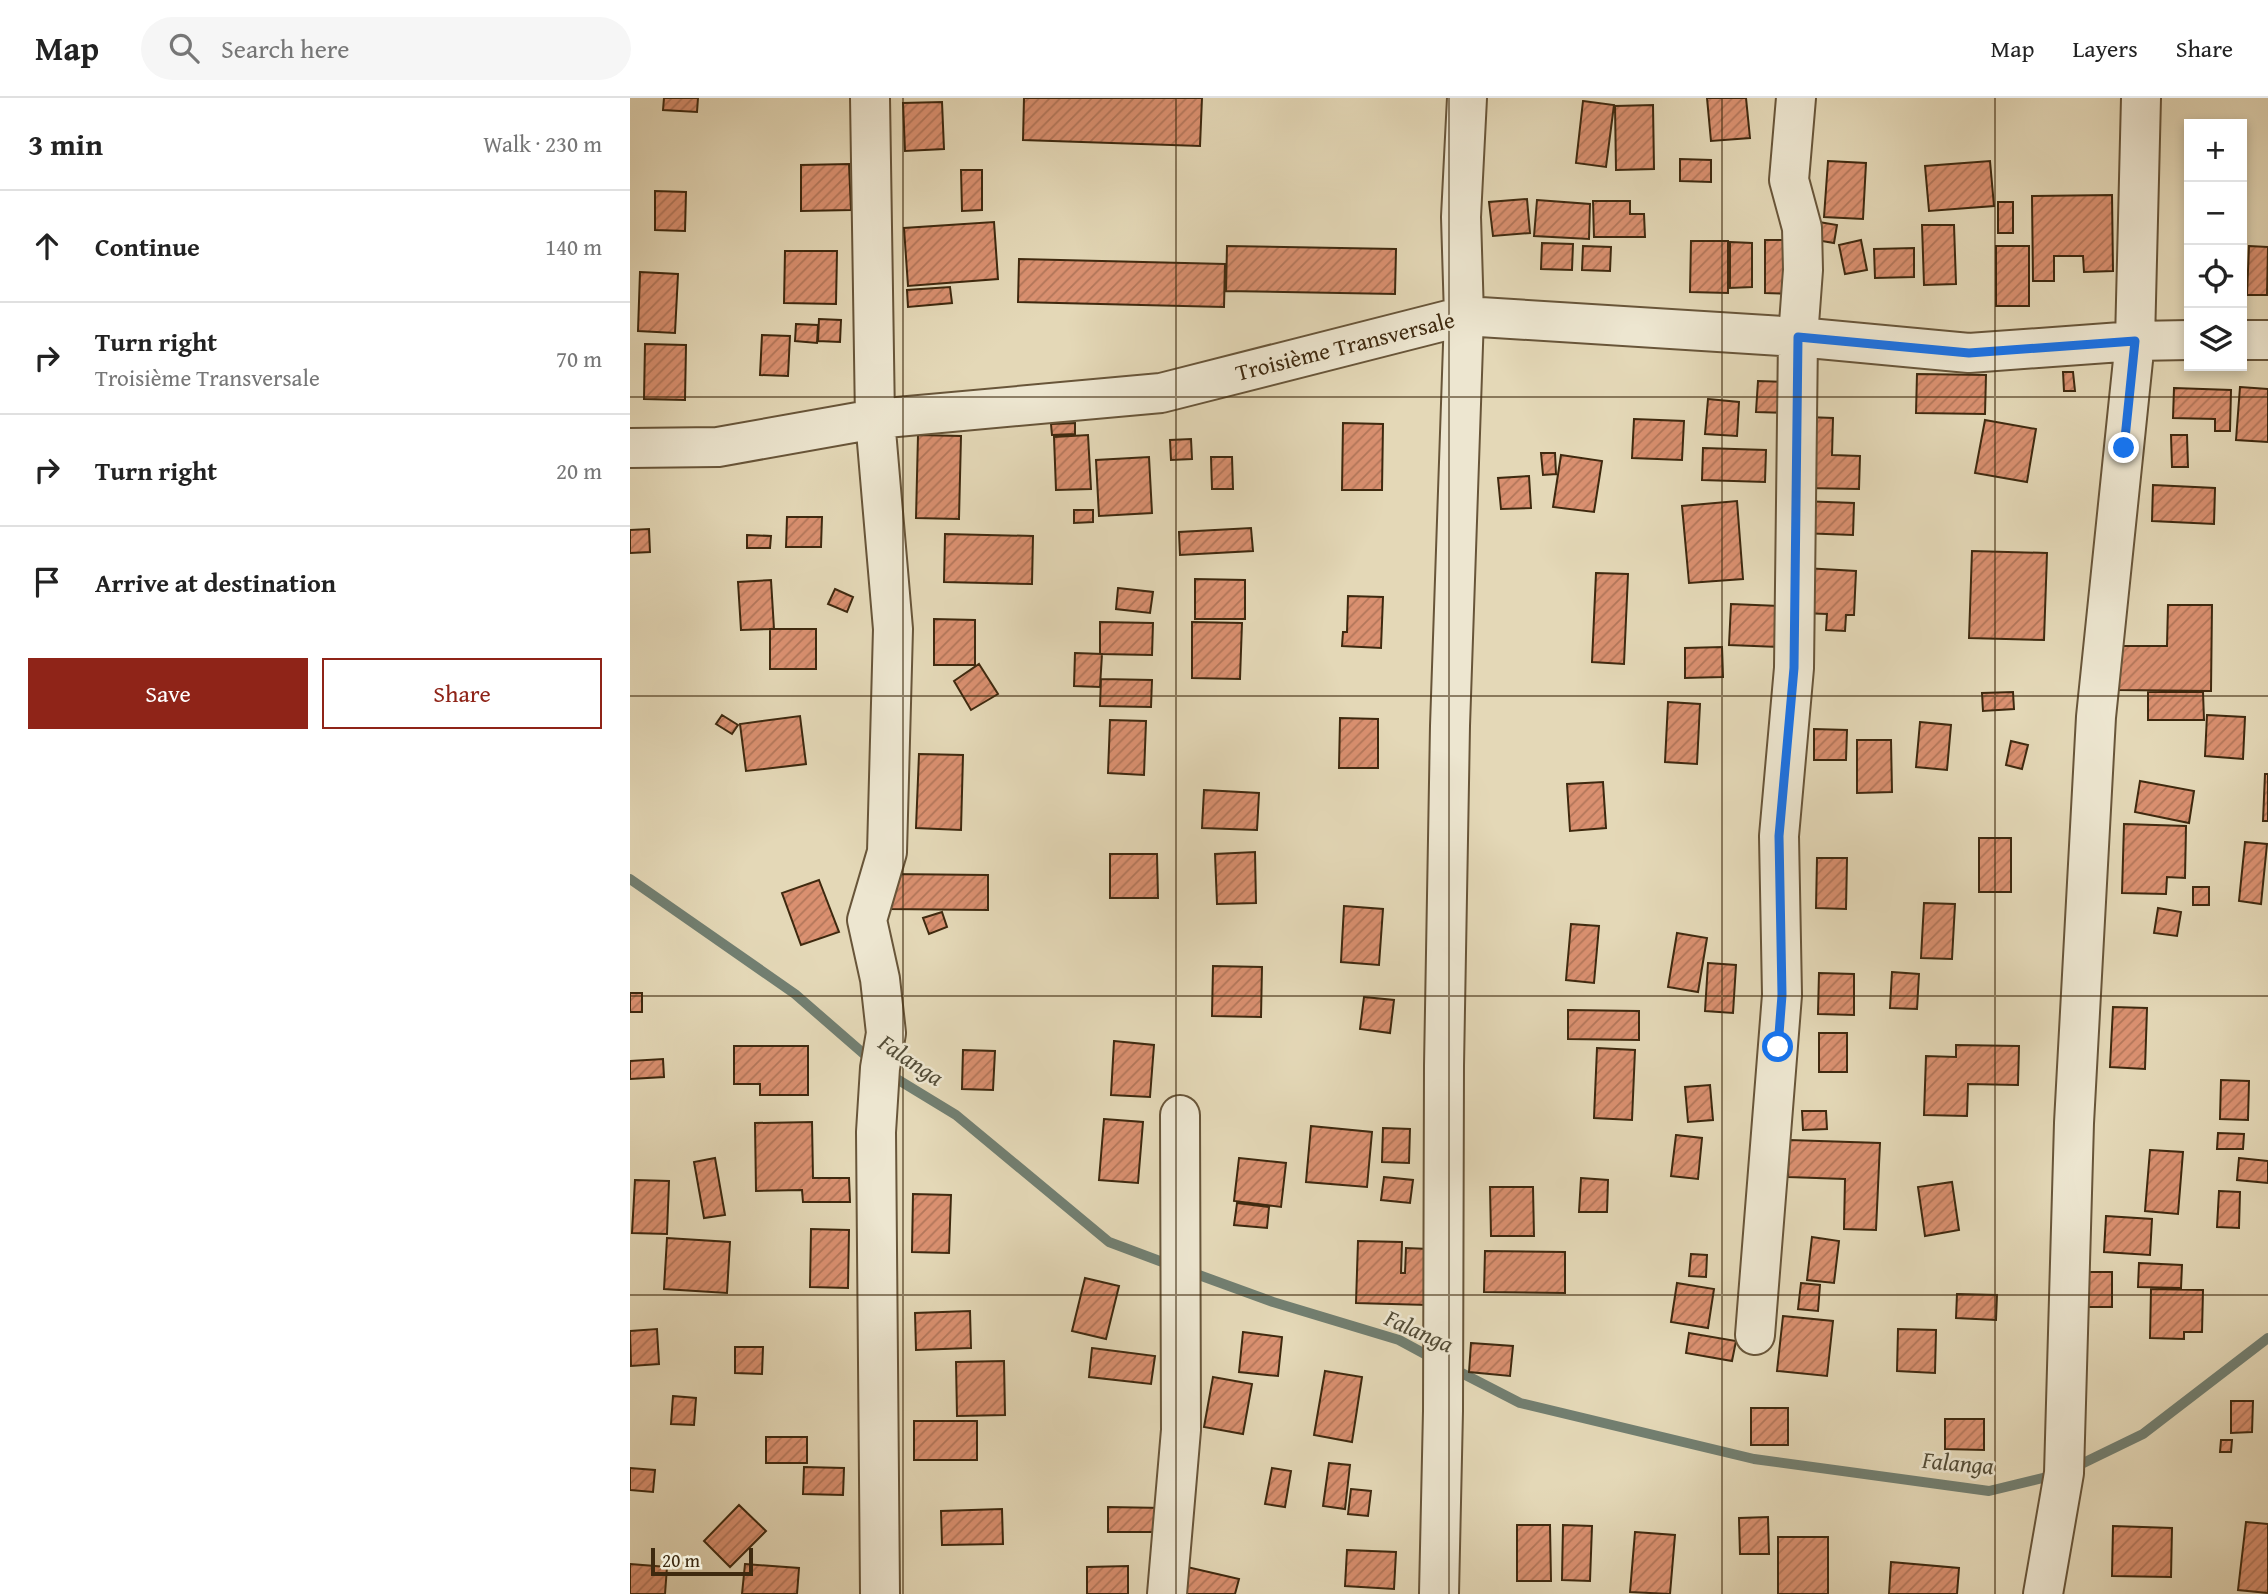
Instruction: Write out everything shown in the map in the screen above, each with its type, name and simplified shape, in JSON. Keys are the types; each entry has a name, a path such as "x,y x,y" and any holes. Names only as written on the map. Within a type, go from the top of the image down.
{"street":[{"path":"870,98 875,419 893,628 887,852 867,920 880,979 886,1034 880,1068 876,1132 880,1594"},
{"path":"1439,1594 1450,726 1464,316 1461,217 1467,98"},
{"path":"1755,1335 1782,995 1779,836 1794,668 1798,337 1804,270 1802,228 1789,180 1796,98"},
{"path":"2043,1594 2064,1473 2074,1123 2096,717 2135,341 2141,98"},
{"name":"Troisième Transversale","path":"630,448 718,447 875,419 1161,393 1464,316 1798,337 1969,353 2184,340"},
{"path":"2247,340 2268,340"},
{"path":"1167,1594 1181,1430 1180,1115"}],"building":[{"path":"664,98 698,98 697,112 663,110"},
{"path":"1024,98 1202,98 1200,146 1023,140"},
{"path":"1707,98 1746,98 1750,138 1711,141"},
{"path":"1583,101 1614,105 1606,167 1576,163"},
{"path":"942,102 944,149 905,151 903,103"},
{"path":"1653,105 1654,169 1616,170 1615,106"},
{"path":"1680,159 1711,160 1711,182 1680,181"},
{"path":"1828,161 1866,163 1863,219 1824,217"},
{"path":"1990,161 1994,206 1929,211 1925,166"},
{"path":"849,164 851,210 801,211 801,165"},
{"path":"961,170 982,170 982,210 962,211"},
{"path":"655,191 686,192 685,231 655,230"},
{"path":"2112,195 2113,271 2084,272 2083,256 2054,256 2054,281 2033,281 2032,196"},
{"path":"1527,199 1530,233 1493,236 1489,202"},
{"path":"1537,200 1590,204 1589,239 1534,236"},
{"path":"1593,201 1630,201 1630,214 1644,214 1645,237 1594,237"},
{"path":"1998,202 2013,202 2013,233 1998,233"},
{"path":"994,222 998,279 908,286 904,228"},
{"path":"1819,222 1837,225 1834,243 1816,240"},
{"path":"1922,225 1954,225 1956,284 1924,285"},
{"path":"1765,240 1798,240 1798,294 1765,293"},
{"path":"1861,240 1867,270 1845,274 1839,245"},
{"path":"1691,241 1728,241 1728,293 1690,292"},
{"path":"1730,242 1752,243 1752,287 1730,288"},
{"path":"1542,243 1573,244 1572,270 1541,269"},
{"path":"1227,246 1396,249 1395,294 1226,291"},
{"path":"1583,246 1611,247 1610,271 1582,270"},
{"path":"1996,246 2029,246 2029,306 1996,306"},
{"path":"2249,246 2268,247 2267,295 2247,295"},
{"path":"1914,248 1914,277 1875,278 1874,249"},
{"path":"785,251 837,251 836,304 784,303"},
{"path":"1019,259 1225,264 1224,307 1018,302"},
{"path":"640,272 678,274 675,333 638,331"},
{"path":"950,287 952,303 908,307 907,290"},
{"path":"819,319 841,320 840,342 818,341"},
{"path":"796,324 818,325 817,343 795,341"},
{"path":"762,335 790,336 788,376 760,375"},
{"path":"645,344 686,345 685,400 644,399"},
{"path":"2063,372 2073,372 2075,391 2064,391"},
{"path":"1917,374 1986,375 1985,414 1916,413"},
{"path":"1758,381 1788,382 1786,413 1756,412"},
{"path":"2240,387 2268,389 2268,442 2236,440"},
{"path":"2174,388 2231,390 2230,431 2215,431 2215,419 2173,418"},
{"path":"1708,399 1739,402 1737,436 1705,434"},
{"path":"1807,417 1833,418 1832,455 1860,456 1859,489 1805,488"},
{"path":"1634,419 1684,421 1682,460 1632,458"},
{"path":"1985,420 2036,429 2027,482 1975,473"},
{"path":"1075,423 1075,434 1052,435 1051,424"},
{"path":"1343,423 1383,424 1382,490 1342,490"},
{"path":"918,435 961,436 959,519 916,518"},
{"path":"1088,435 1091,489 1056,490 1054,437"},
{"path":"2171,435 2187,435 2188,467 2172,467"},
{"path":"1191,439 1192,459 1171,460 1170,440"},
{"path":"1703,448 1766,450 1765,482 1702,480"},
{"path":"1541,453 1555,453 1556,474 1543,475"},
{"path":"1561,455 1602,461 1594,512 1553,507"},
{"path":"1149,457 1152,513 1099,516 1096,460"},
{"path":"1211,457 1232,457 1233,489 1212,489"},
{"path":"1529,476 1531,508 1501,509 1498,478"},
{"path":"2153,485 2215,488 2214,524 2152,521"},
{"path":"1737,501 1743,579 1689,583 1682,506"},
{"path":"1800,501 1854,503 1853,535 1799,533"},
{"path":"1074,510 1093,510 1093,522 1074,523"},
{"path":"787,517 822,517 821,547 786,547"},
{"path":"1251,528 1253,551 1180,555 1179,532"},
{"path":"649,529 650,552 630,553 630,530"},
{"path":"945,534 1033,536 1032,584 944,582"},
{"path":"747,535 771,536 770,548 747,548"},
{"path":"1972,551 2047,553 2044,640 1969,638"},
{"path":"1804,568 1856,571 1854,615 1846,615 1845,631 1826,630 1827,614 1802,613"},
{"path":"1596,573 1628,574 1624,664 1592,662"},
{"path":"1195,579 1245,580 1245,619 1195,619"},
{"path":"771,580 774,629 741,630 738,582"},
{"path":"1118,588 1153,592 1150,613 1116,609"},
{"path":"835,589 853,597 847,612 828,604"},
{"path":"1348,596 1383,597 1381,648 1342,646 1343,632 1347,632"},
{"path":"1731,604 1781,606 1779,647 1729,645"},
{"path":"2168,605 2212,605 2211,691 2117,690 2117,646 2167,646"},
{"path":"934,619 975,620 975,665 934,665"},
{"path":"1100,622 1153,623 1152,655 1100,654"},
{"path":"1192,622 1242,623 1240,679 1192,678"},
{"path":"770,629 816,629 816,669 770,669"},
{"path":"1722,647 1723,677 1685,678 1685,648"},
{"path":"1075,653 1102,654 1100,687 1074,686"},
{"path":"979,664 998,694 971,710 954,681"},
{"path":"1101,679 1152,680 1151,707 1100,706"},
{"path":"2013,692 2014,709 1983,711 1982,693"},
{"path":"2148,692 2203,692 2204,720 2148,720"},
{"path":"1668,702 1700,704 1697,764 1665,762"},
{"path":"722,715 738,725 732,734 716,724"},
{"path":"2207,715 2245,717 2243,759 2205,756"},
{"path":"800,716 806,764 746,771 740,724"},
{"path":"1340,718 1378,719 1378,768 1339,768"},
{"path":"1110,720 1146,721 1144,775 1108,773"},
{"path":"1920,722 1951,725 1947,770 1916,767"},
{"path":"1814,729 1847,730 1846,760 1814,760"},
{"path":"1857,740 1891,740 1892,792 1857,793"},
{"path":"2011,741 2028,745 2022,769 2006,765"},
{"path":"919,754 963,755 961,830 916,828"},
{"path":"2265,774 2268,774 2268,821 2263,821"},
{"path":"2140,781 2194,791 2189,823 2135,812"},
{"path":"1603,782 1606,828 1570,831 1567,784"},
{"path":"1204,790 1259,793 1257,830 1202,828"},
{"path":"2124,824 2186,826 2185,878 2167,877 2166,894 2122,893"},
{"path":"1979,838 2011,838 2011,892 1979,892"},
{"path":"2245,842 2267,844 2261,904 2239,901"},
{"path":"1255,852 1256,903 1217,904 1215,854"},
{"path":"1110,854 1157,854 1158,898 1110,898"},
{"path":"1817,858 1847,858 1846,909 1816,908"},
{"path":"889,874 988,875 988,910 888,909"},
{"path":"819,880 839,932 801,945 782,893"},
{"path":"2193,887 2209,887 2209,905 2193,905"},
{"path":"1924,903 1955,904 1952,959 1921,958"},
{"path":"1344,906 1383,909 1379,965 1341,962"},
{"path":"2158,908 2181,912 2177,936 2154,933"},
{"path":"942,912 947,927 929,934 923,918"},
{"path":"1571,924 1599,926 1594,983 1566,980"},
{"path":"1677,933 1707,938 1698,992 1668,987"},
{"path":"1708,963 1736,965 1733,1013 1705,1011"},
{"path":"1213,966 1262,967 1261,1017 1212,1016"},
{"path":"1892,972 1919,974 1917,1009 1890,1008"},
{"path":"1819,973 1854,974 1854,1015 1818,1014"},
{"path":"630,993 642,993 642,1012 630,1012"},
{"path":"1364,997 1394,1000 1390,1033 1360,1029"},
{"path":"2113,1007 2147,1008 2145,1069 2110,1067"},
{"path":"1568,1010 1639,1011 1639,1040 1568,1039"},
{"path":"1819,1033 1847,1033 1847,1072 1819,1072"},
{"path":"1114,1041 1154,1045 1150,1097 1111,1095"},
{"path":"1956,1045 2019,1046 2018,1085 1968,1084 1967,1116 1924,1115 1926,1056 1956,1057"},
{"path":"734,1046 808,1046 808,1095 760,1095 760,1084 734,1084"},
{"path":"1597,1048 1635,1050 1632,1120 1594,1118"},
{"path":"963,1050 995,1051 993,1090 962,1089"},
{"path":"663,1059 664,1077 630,1079 630,1061"},
{"path":"2221,1080 2249,1081 2248,1120 2220,1119"},
{"path":"1710,1085 1713,1120 1688,1122 1685,1087"},
{"path":"1802,1111 1826,1111 1827,1129 1803,1130"},
{"path":"1104,1119 1143,1122 1138,1183 1099,1180"},
{"path":"812,1122 813,1178 849,1178 850,1202 803,1202 802,1190 756,1191 755,1123"},
{"path":"1311,1126 1372,1132 1367,1187 1306,1182"},
{"path":"1383,1128 1410,1129 1409,1163 1382,1162"},
{"path":"2218,1133 2244,1134 2243,1149 2217,1149"},
{"path":"1676,1135 1702,1138 1698,1179 1671,1176"},
{"path":"1789,1140 1880,1143 1876,1230 1844,1229 1845,1179 1788,1177"},
{"path":"2150,1150 2183,1152 2178,1214 2145,1211"},
{"path":"715,1158 725,1215 704,1218 694,1162"},
{"path":"1239,1158 1286,1163 1281,1207 1234,1201"},
{"path":"2239,1158 2268,1161 2268,1183 2237,1180"},
{"path":"1384,1177 1413,1180 1410,1203 1381,1200"},
{"path":"1581,1178 1608,1180 1607,1212 1579,1212"},
{"path":"635,1180 669,1181 667,1234 632,1233"},
{"path":"1952,1182 1959,1230 1925,1236 1918,1187"},
{"path":"1490,1187 1533,1187 1534,1236 1491,1236"},
{"path":"2219,1191 2240,1192 2239,1228 2217,1227"},
{"path":"913,1194 951,1195 949,1253 912,1252"},
{"path":"1237,1203 1269,1207 1267,1228 1234,1225"},
{"path":"2106,1216 2152,1219 2150,1255 2104,1252"},
{"path":"811,1229 849,1230 848,1288 810,1287"},
{"path":"1812,1237 1839,1241 1834,1283 1807,1280"},
{"path":"667,1238 730,1242 727,1293 664,1289"},
{"path":"1358,1241 1402,1242 1401,1273 1405,1273 1406,1248 1429,1249 1427,1305 1356,1303"},
{"path":"1485,1251 1565,1252 1565,1293 1484,1292"},
{"path":"1691,1254 1707,1255 1706,1277 1689,1276"},
{"path":"2139,1263 2182,1265 2181,1288 2138,1287"},
{"path":"2083,1272 2112,1272 2112,1307 2083,1307"},
{"path":"1085,1278 1119,1286 1106,1339 1072,1331"},
{"path":"1677,1283 1714,1289 1708,1328 1671,1322"},
{"path":"1801,1283 1820,1285 1818,1311 1798,1309"},
{"path":"2151,1289 2203,1290 2202,1332 2184,1332 2184,1339 2150,1338"},
{"path":"1957,1294 1997,1295 1996,1320 1956,1318"},
{"path":"970,1311 971,1348 916,1350 915,1313"},
{"path":"1783,1316 1833,1321 1827,1376 1777,1371"},
{"path":"657,1329 659,1364 631,1366 630,1331"},
{"path":"1898,1329 1936,1330 1935,1373 1897,1371"},
{"path":"1243,1332 1282,1337 1278,1376 1239,1372"},
{"path":"1689,1333 1736,1341 1732,1361 1686,1353"},
{"path":"1471,1343 1513,1346 1510,1376 1469,1372"},
{"path":"735,1347 763,1347 762,1374 735,1373"},
{"path":"1092,1348 1155,1356 1151,1384 1089,1377"},
{"path":"1004,1361 1005,1415 957,1416 956,1362"},
{"path":"1325,1371 1362,1377 1352,1442 1314,1435"},
{"path":"1213,1377 1252,1384 1243,1434 1204,1427"},
{"path":"673,1396 696,1398 694,1425 671,1424"},
{"path":"2231,1401 2253,1401 2252,1432 2231,1433"},
{"path":"1751,1408 1788,1408 1788,1445 1751,1445"},
{"path":"1945,1419 1984,1419 1984,1450 1945,1449"},
{"path":"914,1421 977,1421 977,1460 914,1460"},
{"path":"766,1437 807,1437 807,1463 766,1463"},
{"path":"2221,1440 2232,1440 2231,1452 2220,1452"},
{"path":"1329,1463 1350,1465 1345,1509 1323,1506"},
{"path":"804,1467 844,1468 843,1495 803,1494"},
{"path":"630,1468 655,1470 653,1492 630,1490"},
{"path":"1272,1468 1291,1471 1285,1507 1265,1504"},
{"path":"1351,1489 1371,1491 1368,1516 1348,1514"},
{"path":"739,1505 766,1531 730,1567 704,1541"},
{"path":"1108,1507 1164,1508 1164,1532 1108,1532"},
{"path":"1002,1509 1003,1544 942,1545 941,1511"},
{"path":"1768,1517 1769,1554 1740,1554 1739,1518"},
{"path":"2246,1522 2268,1524 2268,1593 2238,1590"},
{"path":"1517,1525 1550,1525 1551,1581 1517,1581"},
{"path":"1563,1525 1592,1526 1590,1581 1562,1580"},
{"path":"2113,1526 2172,1528 2171,1577 2112,1576"},
{"path":"1635,1532 1675,1535 1670,1594 1630,1592"},
{"path":"1778,1537 1828,1537 1828,1594 1778,1594"},
{"path":"1347,1550 1396,1552 1394,1589 1345,1586"},
{"path":"1891,1562 1959,1568 1957,1594 1889,1594"},
{"path":"630,1564 667,1567 665,1594 630,1594"},
{"path":"745,1564 799,1568 797,1594 742,1594"},
{"path":"1128,1566 1128,1594 1087,1594 1087,1567"},
{"path":"1187,1567 1239,1579 1235,1594 1181,1594"}],"waterway":[{"name":"Falanga","path":"630,879 795,994 872,1061"},
{"name":"Falanga","path":"887,1073 956,1115 1109,1242 1173,1266"},
{"name":"Falanga","path":"1188,1271 1273,1302 1399,1340 1436,1360"},
{"name":"Falanga","path":"2073,1468 2143,1434 2268,1338"},
{"name":"Falanga","path":"1450,1367 1520,1403 1754,1459 1989,1491 2055,1475"}],"route":[{"path":"1778,1047 1782,995 1779,836 1794,668 1798,337 1969,353 2135,341 2124,448"}]}
